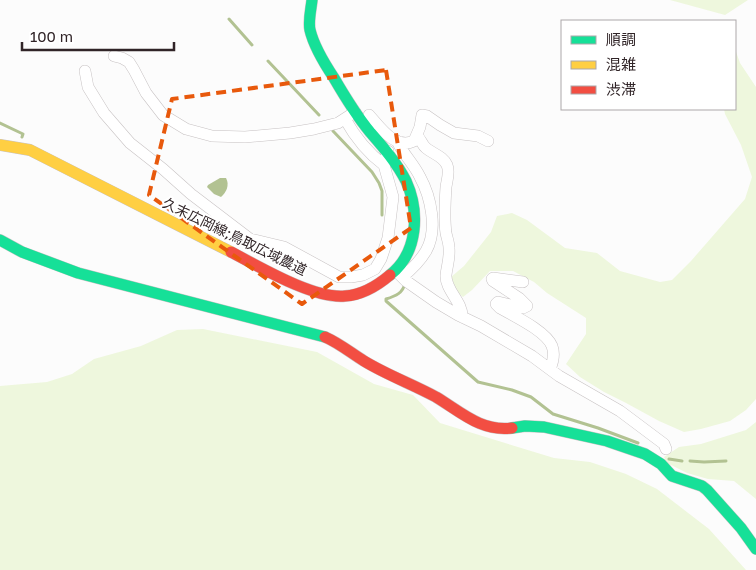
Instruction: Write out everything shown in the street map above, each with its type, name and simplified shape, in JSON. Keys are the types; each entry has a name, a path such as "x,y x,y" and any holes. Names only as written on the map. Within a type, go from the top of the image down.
{"street":[{"name":"久末広岡線;鳥取広域農道","path":"0,145 30,150 292,283 330,296 352,296 377,285 399,274 408,259 416,217 412,193 388,151 355,112 324,63 309,28 312,0"},
{"path":"114,56 129,62 146,93 163,115 186,129 212,136 245,137 314,129 338,123 355,112"},
{"path":"85,71 88,87 104,113 130,143 191,194 250,239 284,248 339,277 363,275 375,268 381,259 388,238 393,197 384,165 388,151"},
{"path":"369,115 392,139 397,141 410,143 414,141 422,115 427,116 454,133 478,136 488,141"},
{"path":"345,119 364,146 384,165"},
{"path":"417,136 426,148 434,152 448,166 445,212 446,233 450,246 445,277 462,310 462,317"},
{"path":"397,141 423,183 430,202 433,221 426,251 415,264 399,274 436,302 482,326 532,356 559,376 620,411 664,444 666,449"},
{"path":"0,240 22,252 78,273 332,340 364,362 435,396 486,426 501,429 525,426 544,427 607,441 645,454 661,464 672,476 702,486 707,490 741,528 756,549"},
{"path":"523,282 493,278 493,281 519,298 527,306 523,308 498,302 496,304 539,331 548,339 554,353 550,369"}],"highlighted area":[{"path":"386,70 411,228 302,304 149,195 172,99"}],"shaded area":[{"path":"670,0 748,0 725,15"},
{"path":"736,52 740,63 756,87 756,399 746,410 730,421 684,432 604,392 580,377 566,364 586,334 586,318 547,293 534,282 513,271 490,271 463,297 457,292 451,277 464,266 491,232 497,216 512,213 527,220 565,248 597,253 620,271 660,282 672,280 745,199 752,177 741,145 724,110 736,110"},
{"path":"220,178 226,178 228,183 226,191 221,197 214,194 207,187"},
{"path":"203,329 317,352 374,384 413,395 440,423 554,458 590,462 626,474 657,489 709,529 746,570 0,570 0,386 47,382 72,374 94,359 141,346 177,330"},
{"path":"756,422 756,499 734,481 708,479 687,473 667,463 664,457 679,447 701,444 746,430"}],"waterway":[{"path":"229,19 252,45"},
{"path":"268,61 319,115"},
{"path":"0,123 23,134 22,137"},
{"path":"333,131 372,172 379,183 382,191 382,215"},
{"path":"405,283 401,292 386,299 386,301 478,382 512,390 531,397 553,414 638,443"},
{"path":"669,459 682,461"},
{"path":"690,461 726,461"}],"traffic: fast":[{"path":"312,0 309,27 320,55 355,112 390,155 406,181 410,193 414,219 411,244 399,266 390,275"},
{"path":"0,240 22,252 78,273 325,337"},
{"path":"512,428 525,426 544,427 607,441 645,454 661,464 672,476 702,486 707,490 741,528 756,549"}],"traffic: slow":[{"path":"0,145 30,150 231,252"}],"traffic: jam":[{"path":"231,252 287,281 332,296 345,296 363,292 390,275"},
{"path":"325,337 373,366 436,397 472,420 491,427 512,428"}]}
